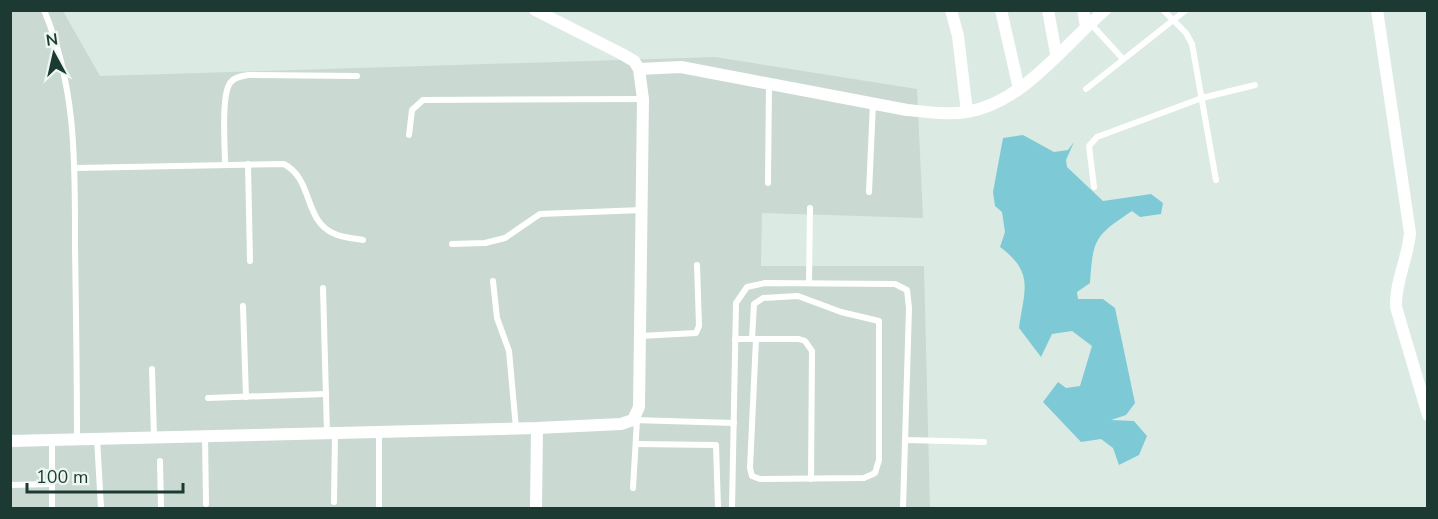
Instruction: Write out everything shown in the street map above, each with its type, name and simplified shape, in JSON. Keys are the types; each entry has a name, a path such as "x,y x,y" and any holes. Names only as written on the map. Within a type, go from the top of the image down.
{"street":[{"path":"10,441 537,428 621,424 635,420 639,407 643,210 643,99 639,69 634,61 622,54 535,10"},
{"path":"951,10 958,36 967,112"},
{"path":"1001,10 1019,89"},
{"path":"1048,10 1056,54"},
{"path":"1083,10 1088,25"},
{"path":"639,69 681,67 941,114 967,112 997,102 1019,89 1105,10"},
{"path":"1377,10 1410,233 1396,296 1396,307 1428,415"},
{"path":"536,508 537,428"}],"lane":[{"path":"44,10 56,39 68,82 75,168 77,439"},
{"path":"1163,10 1190,38 1216,180"},
{"path":"1086,88 1186,10"},
{"path":"1088,25 1123,59"},
{"path":"225,164 226,94 230,83 237,77 248,75 357,76"},
{"path":"768,183 769,84"},
{"path":"1094,187 1089,152 1092,141 1202,98 1256,85"},
{"path":"409,135 412,110 423,100 643,99"},
{"path":"869,192 873,103"},
{"path":"248,164 250,261"},
{"path":"75,168 284,164 295,170 304,183 317,222 335,234 363,240"},
{"path":"809,283 810,208"},
{"path":"452,244 485,243 505,238 540,214 643,210"},
{"path":"640,336 696,333 699,326 697,265"},
{"path":"493,281 497,318 509,351 516,428"},
{"path":"732,508 736,303 747,287 765,283 809,283 895,284 907,290 909,308 903,508"},
{"path":"323,288 326,394 331,433 334,502"},
{"path":"798,296 809,298 841,312 877,320 880,324 878,467 875,472 864,478 811,479 760,479 751,474 754,304 763,298 798,296"},
{"path":"243,306 246,397"},
{"path":"735,339 799,339 805,340 812,351 811,479"},
{"path":"152,369 154,437"},
{"path":"208,398 326,394"},
{"path":"633,488 635,420 734,423"},
{"path":"379,432 379,508"},
{"path":"205,436 206,504"},
{"path":"97,438 101,508"},
{"path":"52,440 52,508"},
{"path":"905,440 984,442"},
{"path":"636,444 716,445 718,508"},
{"path":"160,461 161,508"},
{"path":"10,485 51,484"}],"shaded area":[{"path":"10,11 63,11 100,76 715,57 917,89 923,218 762,213 761,266 924,266 930,508 11,508"}],"water":[{"path":"1023,135 1054,152 1068,150 1074,142 1066,160 1067,167 1103,201 1151,194 1163,203 1161,214 1140,217 1132,211 1103,233 1095,247 1090,283 1077,292 1078,299 1103,299 1115,308 1135,403 1126,415 1111,420 1134,421 1147,436 1139,455 1119,465 1113,448 1101,439 1081,442 1043,402 1058,382 1066,388 1080,386 1092,346 1072,331 1052,334 1041,357 1019,328 1025,283 1018,265 1000,247 1005,232 1002,212 995,206 993,192 1003,138"}]}
